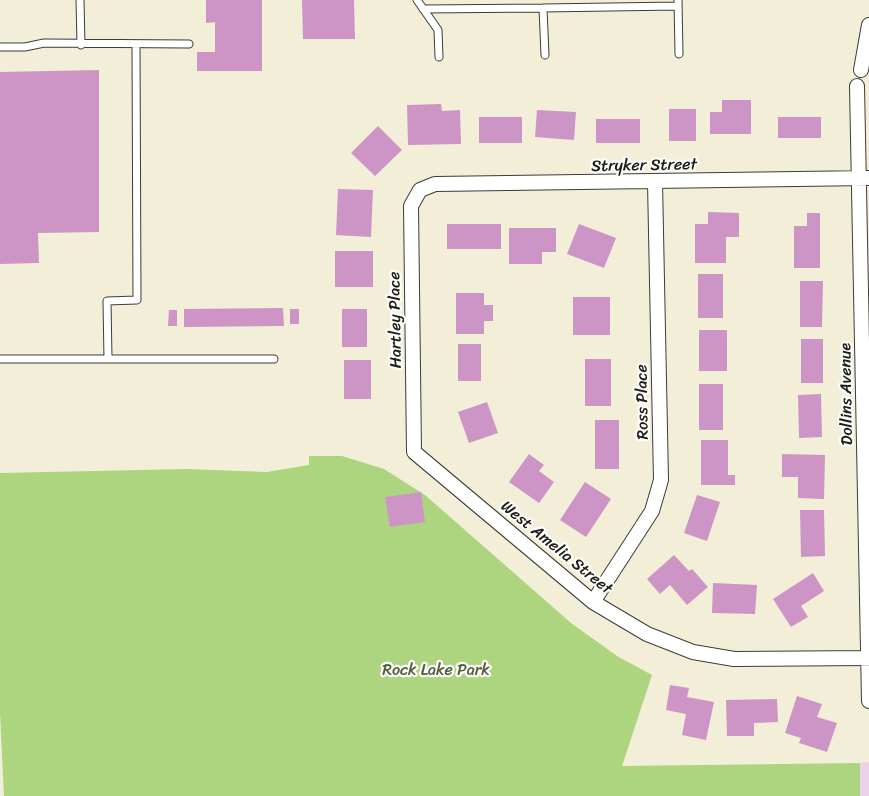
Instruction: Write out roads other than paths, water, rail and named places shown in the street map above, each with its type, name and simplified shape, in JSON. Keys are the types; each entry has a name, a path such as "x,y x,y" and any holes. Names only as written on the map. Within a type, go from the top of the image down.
{"street":[{"path":"861,70 869,25"},
{"name":"Dollins Avenue","path":"857,86 865,178 869,701"},
{"name":"Stryker Street","path":"420,190 435,184 865,178"},
{"name":"Ross Place","path":"593,602 652,511 661,480 655,182"},
{"name":"Hartley Place","path":"414,452 411,206 420,190"},
{"name":"West Amelia Street","path":"414,452 593,602 647,634 693,652 734,659 868,658"}],"lane":[{"path":"80,0 81,45"},
{"path":"417,0 438,30 439,57"},
{"path":"423,9 543,8 678,3 679,54"},
{"path":"543,8 545,56"},
{"path":"0,47 25,47 44,43 189,44"},
{"path":"108,359 107,301 137,300 136,44"},
{"path":"0,359 274,358"}],"park label":[{"name":"Rock Lake Park","path":"436,671"}]}
